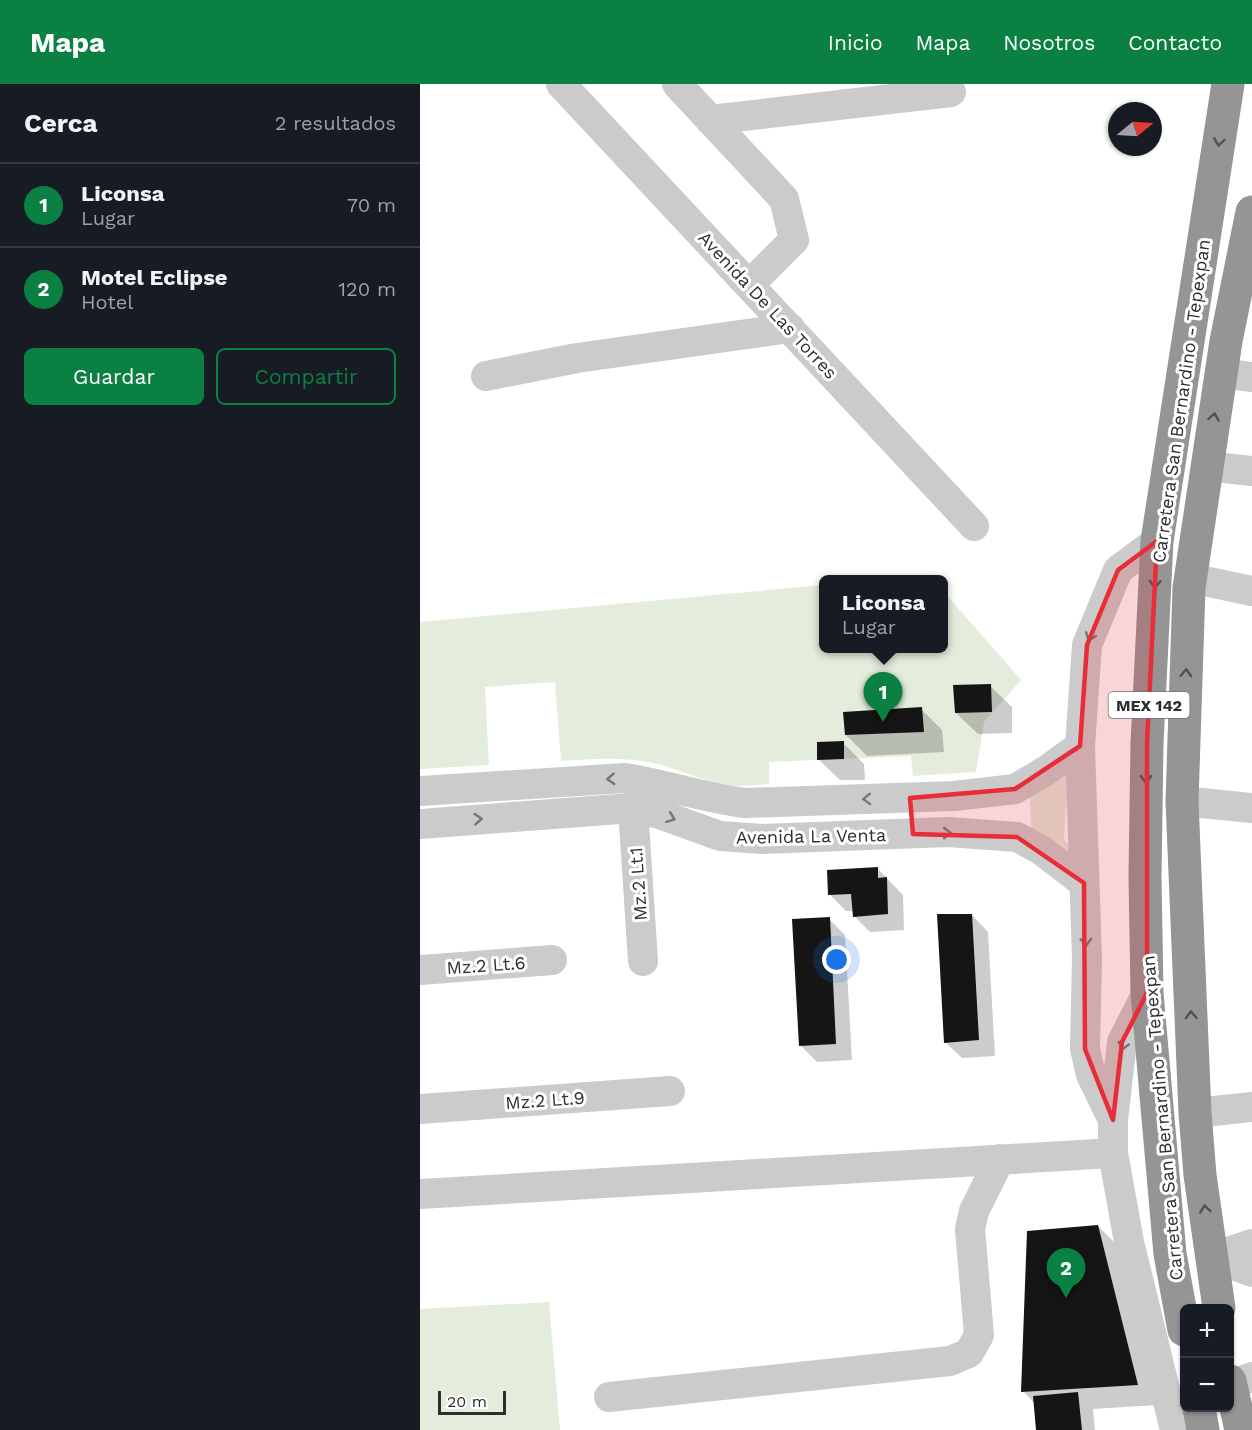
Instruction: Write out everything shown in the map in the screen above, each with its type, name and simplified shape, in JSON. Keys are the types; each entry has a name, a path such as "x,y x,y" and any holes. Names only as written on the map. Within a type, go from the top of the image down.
{"highway":[{"name":"Carretera San Bernardino - Tepexpan","path":"1180,1305 1170,1254 1147,993 1145,876 1147,743 1158,541 1228,84"},
{"name":"Carretera San Bernardino - Tepexpan","path":"1218,1304 1200,1176 1182,801 1190,578 1207,466 1236,375 1251,224"},
{"path":"1234,1400 1241,1430"},
{"path":"1200,1412 1203,1430"}],"street":[{"name":"Avenida De Las Torres","path":"561,84 974,526"},
{"path":"677,84 784,200 794,240 749,285"},
{"path":"710,120 951,92"},
{"path":"486,376 577,358 790,328"},
{"path":"1207,466 1252,471"},
{"path":"1113,1120 1091,1075 1085,1049 1087,959 1080,746 1087,645 1118,570 1158,541"},
{"path":"1190,578 1252,591"},
{"name":"Avenida La Venta","path":"420,791 625,778 652,782 719,800 745,803 954,796 1015,789 1047,770 1080,746"},
{"path":"1015,789 1017,837"},
{"path":"910,798 913,834"},
{"path":"1182,801 1252,808"},
{"name":"Avenida La Venta","path":"420,824 633,808 659,814 720,836 762,839 948,832 1017,837 1041,850 1084,883"},
{"name":"Mz.2 Lt.1","path":"633,808 643,961"},
{"name":"Mz.2 Lt.6","path":"420,970 552,960"},
{"path":"1147,993 1122,1042 1113,1120 1113,1153 1129,1242 1175,1430"},
{"name":"Mz.2 Lt.9","path":"420,1109 670,1091"},
{"path":"1196,1113 1252,1107"},
{"path":"420,1194 1113,1153"},
{"path":"609,1397 950,1361 969,1353 979,1335 970,1229 974,1211 1000,1160"},
{"path":"1212,1257 1252,1244"},
{"path":"1212,1257 1252,1272"},
{"path":"1234,1382 1252,1377"}],"highlighted area":[{"path":"1157,541 1147,743 1147,993 1122,1042 1113,1120 1085,1049 1084,883 1017,837 913,834 910,798 1015,789 1080,746 1087,645 1118,570"}],"green space":[{"path":"819,585 819,653 948,653 948,597 1021,680 984,722 976,772 913,776 911,756 769,762 769,784 738,786 710,781 645,761 609,759 561,761 555,682 485,687 489,765 420,769 420,622"},
{"path":"1067,768 1071,802 1066,807 1064,840 1069,845 1069,854 1031,831 1030,795"},
{"path":"549,1302 560,1430 420,1430 420,1309"}],"building":[{"path":"991,684 992,712 955,713 953,685"},
{"path":"922,707 924,732 845,735 843,712"},
{"path":"844,741 844,759 817,760 817,742"},
{"path":"878,867 878,878 887,877 888,914 853,917 851,894 828,895 827,870"},
{"path":"937,914 972,914 979,1040 944,1043"},
{"path":"830,917 836,1044 799,1046 792,919"},
{"path":"1098,1225 1138,1385 1021,1392 1027,1231"},
{"path":"1078,1392 1082,1430 1036,1430 1033,1396"}],"place":[{"name":"Liconsa","path":"883,722"},
{"name":"Motel Eclipse","path":"1066,1298"}]}
